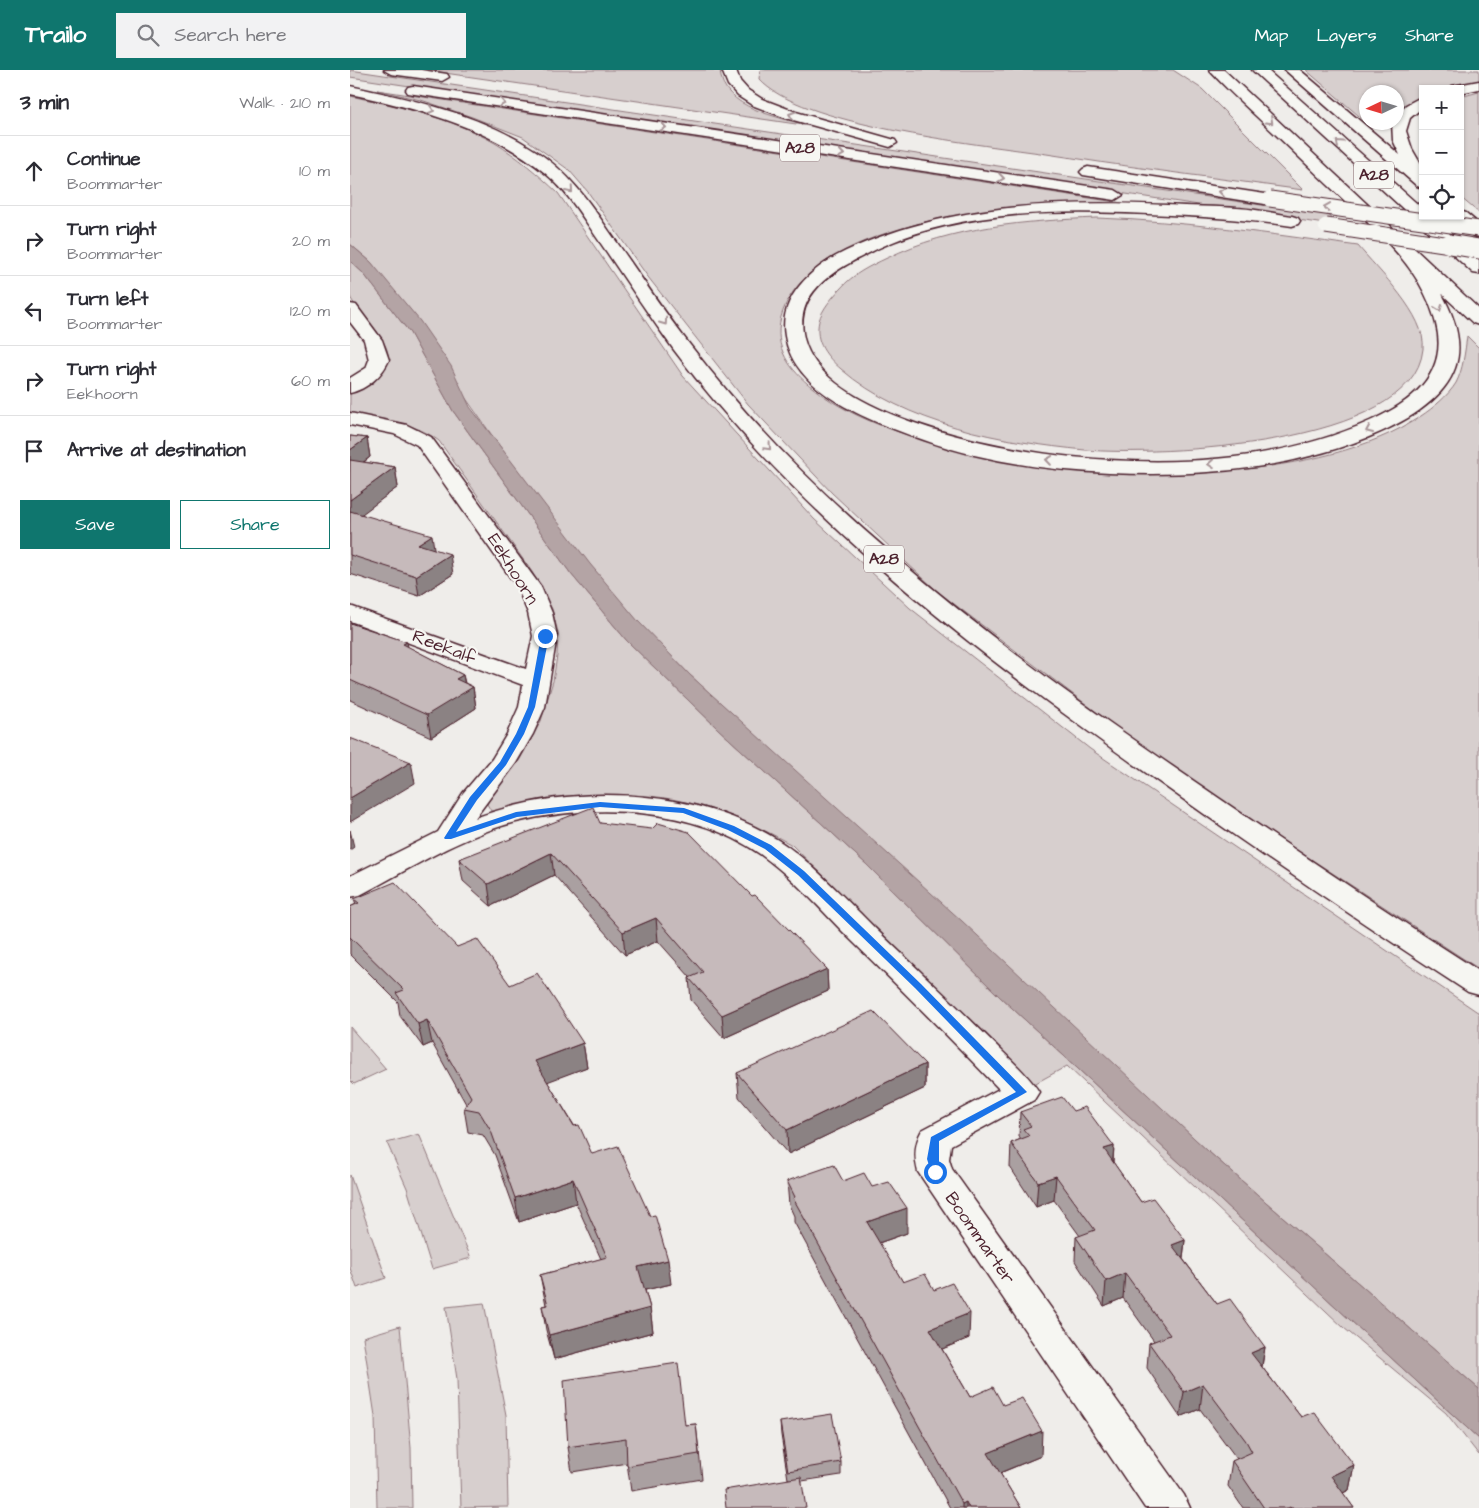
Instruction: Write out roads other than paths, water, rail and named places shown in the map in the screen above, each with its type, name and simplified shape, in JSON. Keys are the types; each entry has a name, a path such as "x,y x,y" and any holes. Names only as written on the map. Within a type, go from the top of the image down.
{"main road":[{"path":"391,70 460,80"},
{"name":"A28","path":"729,70 734,85 749,97 771,107 890,143"},
{"name":"A28","path":"1204,70 1234,88 1479,319"},
{"path":"1216,70 1234,88"},
{"path":"1292,70 1419,180"},
{"name":"A28","path":"1264,75 1479,269"},
{"name":"A28","path":"350,80 1479,249"},
{"path":"1464,88 1479,85"},
{"name":"A28","path":"350,90 398,100 447,114 494,133 554,172 583,204 682,349 709,383 793,474 886,561 952,616 1077,714 1390,928 1479,985"},
{"name":"A28","path":"1419,103 1402,115 1397,130 1403,147 1419,176"},
{"name":"A28","path":"782,128 909,146"},
{"name":"A28","path":"1075,170 1479,231"},
{"name":"A28","path":"1249,215 1143,208 1037,210 987,215 940,223 898,234 855,252 825,269 806,288 795,308 792,327 795,345 807,365 826,386 864,408 912,429 965,446 1065,462 1134,467 1254,461 1356,436 1390,421 1419,401 1443,373 1449,351 1446,327 1438,302 1407,250"},
{"name":"A28","path":"1464,219 1479,231"},
{"path":"350,308 373,340 379,360 374,371 350,387"},
{"name":"Eekhoorn","path":"350,419 384,424 424,440 436,454 529,587 540,612 545,636 532,707 520,734 503,763 473,799 448,838"},
{"name":"Reekalf","path":"350,613 538,682"},
{"name":"Boommarter","path":"448,838 516,814 600,804 640,806 684,811 731,828 768,847 801,873 918,986 1022,1092 934,1140 932,1159 935,1172 1169,1508"},
{"path":"350,888 448,838"}]}
